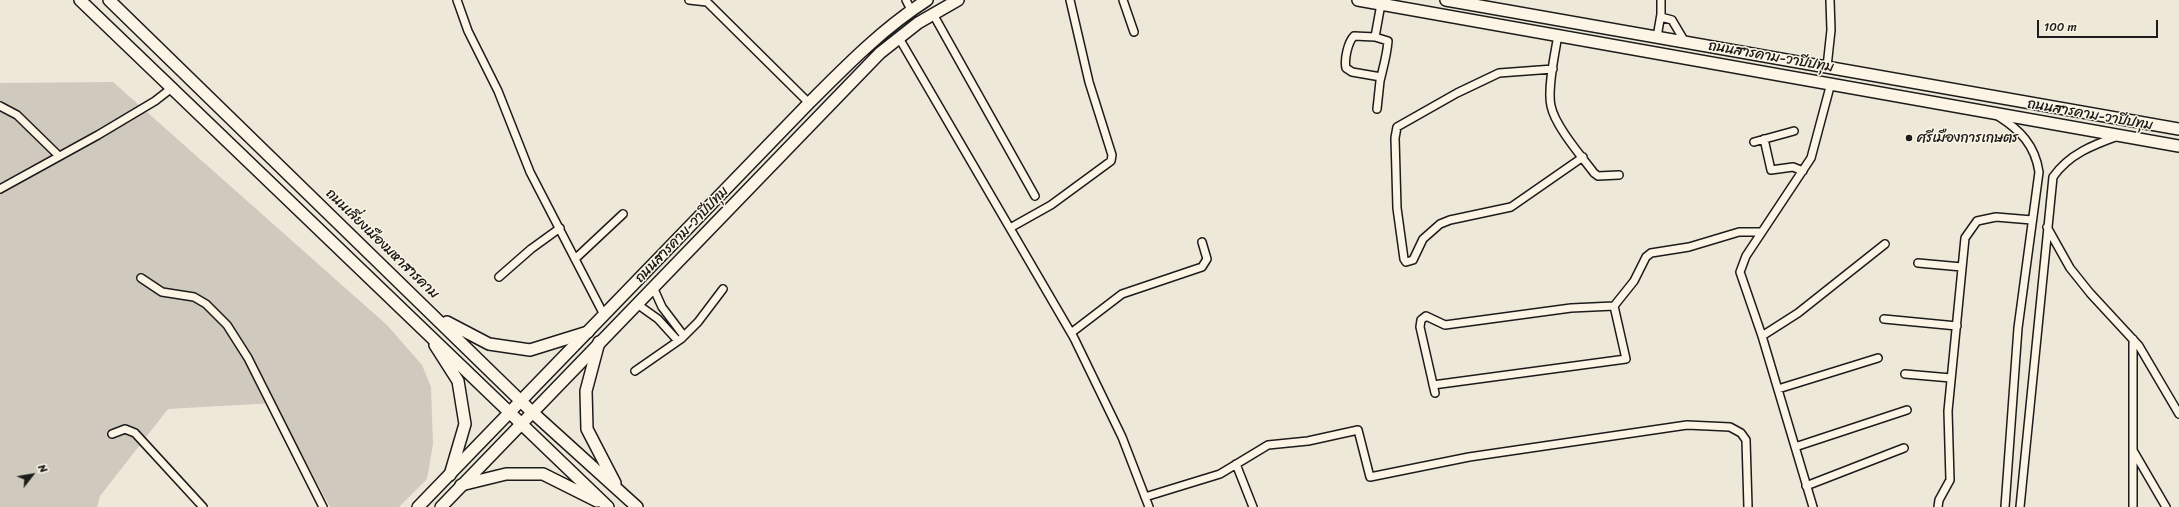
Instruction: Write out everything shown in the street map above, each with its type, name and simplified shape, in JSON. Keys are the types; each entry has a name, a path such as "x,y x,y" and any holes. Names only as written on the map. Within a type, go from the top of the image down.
{"main road":[{"path":"80,0 173,87 607,506"},
{"name":"ถนนเลี่ยงเมืองมหาสารคาม","path":"109,0 436,316 532,412 637,507"},
{"name":"ถนนสารคาม-วาปีปทุม","path":"418,507 809,103 908,5 927,0"},
{"name":"ถนนสารคาม-วาปีปทุม","path":"441,507 768,167 880,53 933,14 958,0"},
{"name":"ถนนสารคาม-วาปีปทุม","path":"1358,0 2179,146"},
{"path":"1447,16 1448,0"},
{"name":"ถนนสารคาม-วาปีปทุม","path":"1448,0 2179,129"},
{"path":"757,156 768,167"},
{"path":"436,316 489,344 530,350 588,332"},
{"path":"426,330 458,381 465,424 450,474"},
{"path":"599,342 586,391 587,429 618,489"},
{"path":"461,485 506,474 543,474 607,506"}],"street":[{"path":"457,0 468,31 498,91 530,172 604,315"},
{"path":"689,0 706,1 809,103"},
{"path":"1010,228 1051,204 1111,161 1112,155 1089,82 1070,0"},
{"path":"1123,0 1134,32"},
{"path":"1657,37 1661,17 1661,0"},
{"path":"1830,0 1830,67"},
{"path":"1375,37 1381,4"},
{"path":"933,14 1035,196"},
{"path":"1661,17 1675,22 1685,42"},
{"path":"1377,109 1388,41 1375,37 1357,35 1353,37 1345,66 1352,72 1381,77"},
{"path":"1558,35 1550,106 1568,139 1598,176 1619,175"},
{"path":"899,38 1071,333 1122,437 1150,507"},
{"path":"1553,69 1499,73 1444,100 1397,127 1395,138 1397,208 1404,259 1406,262 1412,260 1423,239 1440,224 1456,218 1511,207 1583,157"},
{"path":"1813,507 1762,336 1740,272 1746,256 1803,171 1810,158 1831,83"},
{"path":"0,189 149,104 173,87"},
{"path":"0,106 17,114 60,156"},
{"path":"1994,113 2013,125 2024,136 2037,158 2039,172 2018,328 2005,507"},
{"path":"1754,142 1794,131"},
{"path":"2020,507 2053,177 2058,170 2088,147 2120,135"},
{"path":"1764,139 1771,170 1794,167 1803,171"},
{"path":"575,259 623,214"},
{"path":"1938,507 1939,500 1950,480 1948,411 1965,238 1977,222 1996,217 2032,220"},
{"path":"2047,226 2070,268 2090,293 2139,346 2179,414"},
{"path":"500,277 531,249 560,228"},
{"path":"1435,393 1420,327 1421,320 1426,316 1445,325 1571,308 1614,306 1634,281 1646,257 1651,253 1689,247 1739,232 1761,232"},
{"path":"1071,333 1122,294 1202,267 1207,259 1202,242"},
{"path":"1762,336 1798,313 1885,244"},
{"path":"1918,262 1962,267"},
{"path":"142,278 162,292 194,297 206,304 227,325 248,358 323,507"},
{"path":"653,286 662,308 684,336"},
{"path":"635,371 653,356 684,336 698,322 723,289"},
{"path":"637,304 658,319 678,341"},
{"path":"1433,385 1626,359 1614,306"},
{"path":"1884,319 1956,326"},
{"path":"2133,339 2133,507"},
{"path":"1778,389 1878,358"},
{"path":"1905,374 1951,378"},
{"path":"1795,447 1907,410"},
{"path":"1146,497 1220,474 1268,445 1308,441 1358,430 1370,477 1468,457 1594,438 1687,425 1720,425 1736,429 1746,440 1748,507"},
{"path":"112,434 125,429 135,433 203,507"},
{"path":"1806,486 1904,448"},
{"path":"2133,451 2166,507"},
{"path":"1236,464 1253,507"}],"shaded area":[{"path":"113,82 387,325 422,365 431,387 433,444 427,479 399,507 330,507 274,403 168,409 100,496 97,507 0,507 0,83"}],"place":[{"name":"ศรีเมืองการเกษตร","path":"1909,138"}]}
